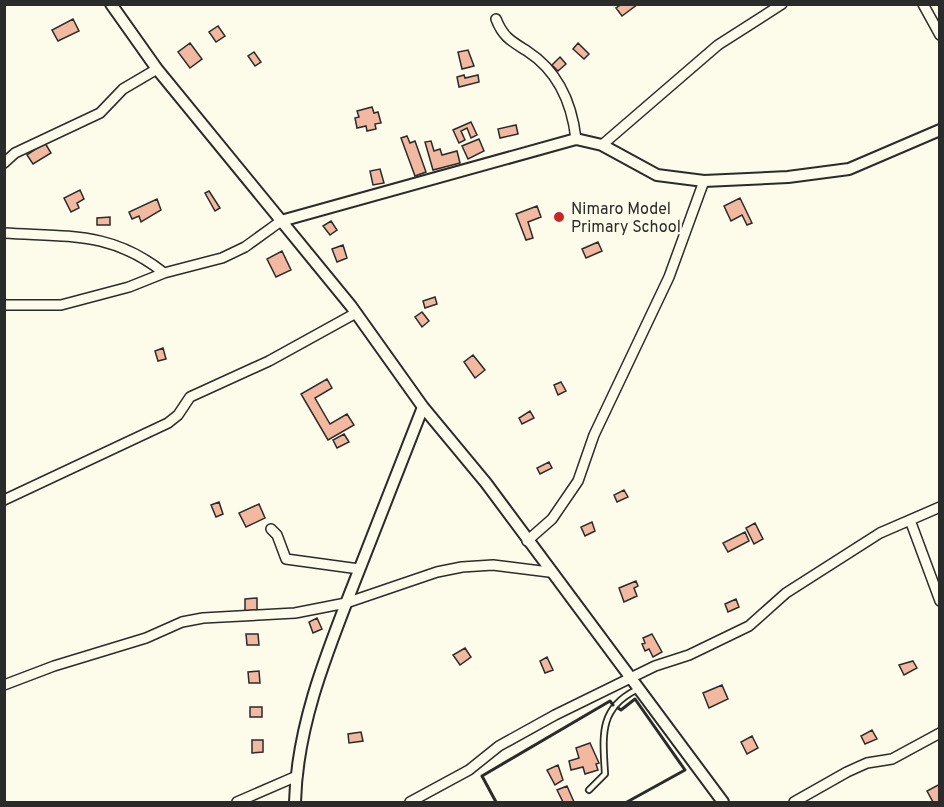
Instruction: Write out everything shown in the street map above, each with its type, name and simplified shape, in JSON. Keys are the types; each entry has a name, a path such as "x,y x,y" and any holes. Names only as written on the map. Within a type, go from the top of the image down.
{"street":[{"path":"111,4 158,69 356,313 423,407 486,483 549,572 630,678 636,690 723,802"},
{"path":"603,146 718,45 782,4"},
{"path":"923,4 939,35"},
{"path":"496,19 502,34 527,51 555,76 574,122 576,139"},
{"path":"4,164 15,153 100,113 123,90 158,69"},
{"path":"4,305 61,304 129,286 164,273 222,258 245,247 281,222 576,139 603,146 657,175 704,181 778,177 849,169 939,130"},
{"path":"527,541 552,519 578,481 594,435 669,277 704,181"},
{"path":"4,233 106,240 128,249 164,273"},
{"path":"4,500 168,423 178,416 190,397 269,361 356,313"},
{"path":"296,802 297,776 307,716 346,603 423,407"},
{"path":"411,802 469,770 500,746 630,678 656,666 690,655 749,626 786,593 880,533 939,507"},
{"path":"910,520 939,601"},
{"path":"271,529 277,535 286,559 359,569"},
{"path":"4,685 54,666 146,638 182,622 295,613 346,603 437,572 462,567 493,566 549,572"},
{"path":"794,802 847,772 867,763 892,759 939,733"},
{"path":"237,802 297,776"}],"lane":[{"path":"589,790 605,774 602,733 611,711 622,697 636,690"}],"building":[{"path":"622,4 638,4 622,16 616,8"},
{"path":"73,19 79,31 58,41 52,30"},
{"path":"218,26 225,36 216,42 209,32"},
{"path":"190,43 202,59 190,68 178,52"},
{"path":"578,43 589,54 584,59 573,49"},
{"path":"468,50 474,66 462,69 458,52"},
{"path":"254,52 261,62 255,66 248,56"},
{"path":"560,57 566,64 558,71 552,65"},
{"path":"464,75 465,78 478,75 479,82 459,87 457,77"},
{"path":"372,107 374,113 378,112 381,123 375,124 376,129 367,131 366,126 357,128 355,118 359,117 357,111"},
{"path":"471,122 477,135 471,138 467,128 461,131 465,140 459,143 453,130"},
{"path":"516,125 518,134 500,138 498,129"},
{"path":"407,136 410,143 415,141 426,172 415,176 401,138"},
{"path":"479,139 484,151 468,159 462,146"},
{"path":"431,141 434,151 440,149 442,155 457,151 460,163 433,170 425,142"},
{"path":"45,143 51,153 33,164 27,155"},
{"path":"380,169 384,183 373,185 370,171"},
{"path":"80,190 84,199 77,203 79,208 71,212 64,198"},
{"path":"209,191 220,208 215,211 205,193"},
{"path":"740,198 752,223 747,225 742,215 731,221 724,206"},
{"path":"157,199 161,210 141,222 139,216 132,219 129,212"},
{"path":"537,206 541,217 528,222 533,238 526,240 516,214"},
{"path":"110,217 110,225 97,225 97,218"},
{"path":"331,221 337,230 330,235 323,226"},
{"path":"598,242 602,251 586,258 582,249"},
{"path":"343,245 347,258 337,262 332,249"},
{"path":"282,251 291,270 276,277 267,259"},
{"path":"435,297 437,304 425,308 423,301"},
{"path":"422,312 429,321 422,327 415,317"},
{"path":"163,348 166,359 158,361 155,351"},
{"path":"473,355 485,370 475,378 464,362"},
{"path":"327,379 332,388 315,398 330,424 347,414 354,425 328,440 301,394"},
{"path":"561,382 566,391 558,395 554,385"},
{"path":"530,411 534,418 522,424 519,418"},
{"path":"344,434 349,442 337,448 333,440"},
{"path":"549,462 552,468 540,474 537,468"},
{"path":"624,490 628,497 617,502 614,495"},
{"path":"219,502 223,514 216,517 211,505"},
{"path":"259,504 265,518 246,527 239,513"},
{"path":"592,522 595,531 585,536 581,527"},
{"path":"755,523 763,539 754,544 746,528"},
{"path":"745,532 749,541 728,552 723,543"},
{"path":"636,581 638,586 634,588 637,596 624,602 619,588"},
{"path":"257,598 257,610 245,611 245,599"},
{"path":"736,599 739,607 728,612 725,604"},
{"path":"317,618 322,629 313,633 309,622"},
{"path":"246,634 258,634 259,645 247,645"},
{"path":"652,634 662,652 653,657 649,649 645,651 642,644 645,643 643,638"},
{"path":"465,648 471,657 460,665 453,655"},
{"path":"547,657 553,670 545,673 540,661"},
{"path":"913,661 917,668 904,675 899,665"},
{"path":"259,671 260,683 249,683 248,672"},
{"path":"722,685 728,699 709,708 703,693"},
{"path":"250,707 262,707 262,717 250,717"},
{"path":"872,730 877,739 865,744 861,736"},
{"path":"361,732 363,741 349,743 348,734"},
{"path":"752,736 758,748 747,754 741,742"},
{"path":"252,740 263,740 263,752 252,753"},
{"path":"590,743 599,763 596,764 598,770 585,774 583,767 571,770 569,761 579,758 576,748"},
{"path":"558,765 563,780 555,785 547,770"},
{"path":"940,784 940,802 933,802 927,791"},
{"path":"567,786 574,802 563,802 557,790"}],"wall":[{"path":"618,708 621,710 635,699 685,770 627,802"},
{"path":"496,802 482,776 610,701 613,705"}],"place":[{"name":"Nimaro Model Primary School","path":"559,217"}]}
